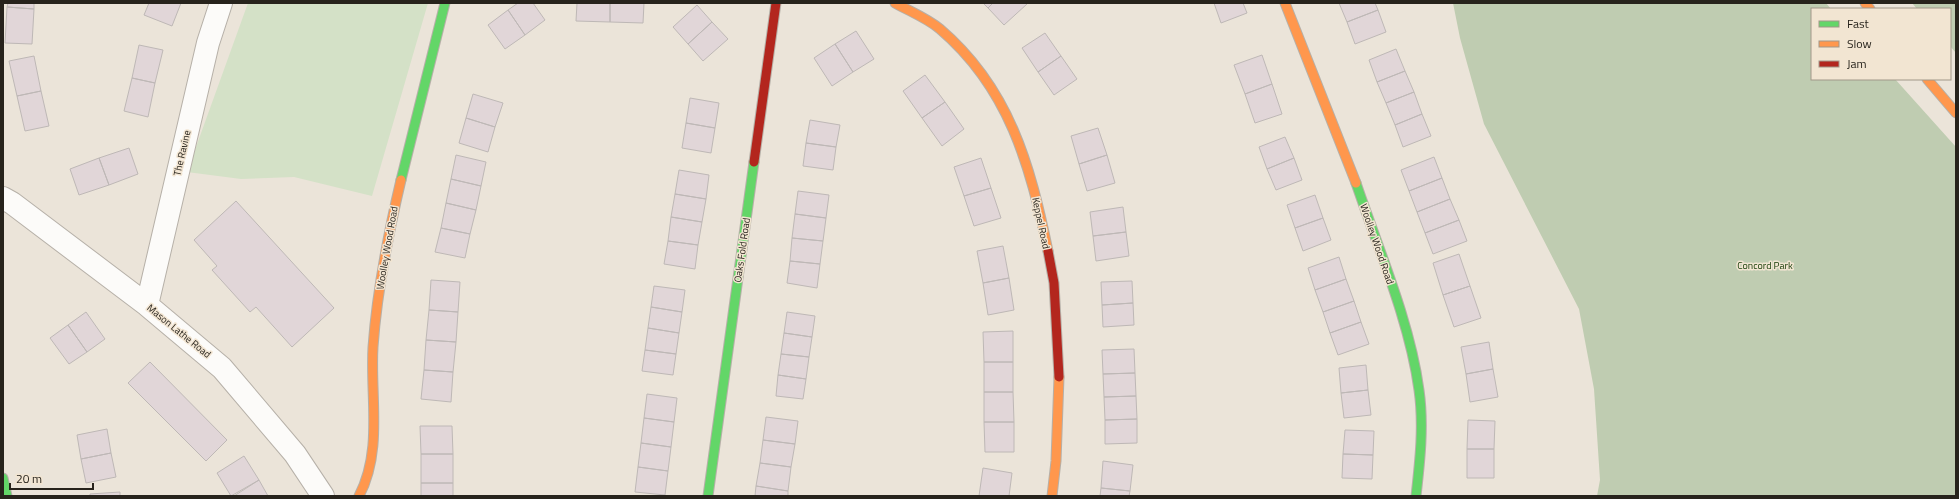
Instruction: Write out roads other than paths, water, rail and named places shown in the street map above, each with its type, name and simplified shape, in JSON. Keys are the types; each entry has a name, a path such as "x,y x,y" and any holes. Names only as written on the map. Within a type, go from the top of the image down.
{"street":[{"name":"The Ravine","path":"147,305 208,43 221,3"},
{"name":"Woolley Wood Road","path":"359,496 365,487 371,467 372,360 378,297 387,238 445,3"},
{"name":"Oaks Fold Road","path":"708,496 776,3"},
{"name":"Keppel Road","path":"895,3 939,28 974,64 1001,102 1019,140 1037,198 1054,283 1059,370 1056,461 1052,496"},
{"name":"Woolley Wood Road","path":"1285,3 1352,171 1405,326 1419,390 1421,454 1416,496"},
{"path":"1928,80 1956,113"},
{"name":"Mason Lathe Road","path":"3,198 30,216 147,305 222,368 295,454 323,496"},
{"path":"3,478 6,496"}],"park label":[{"name":"Concord Park","path":"1765,265"}]}
